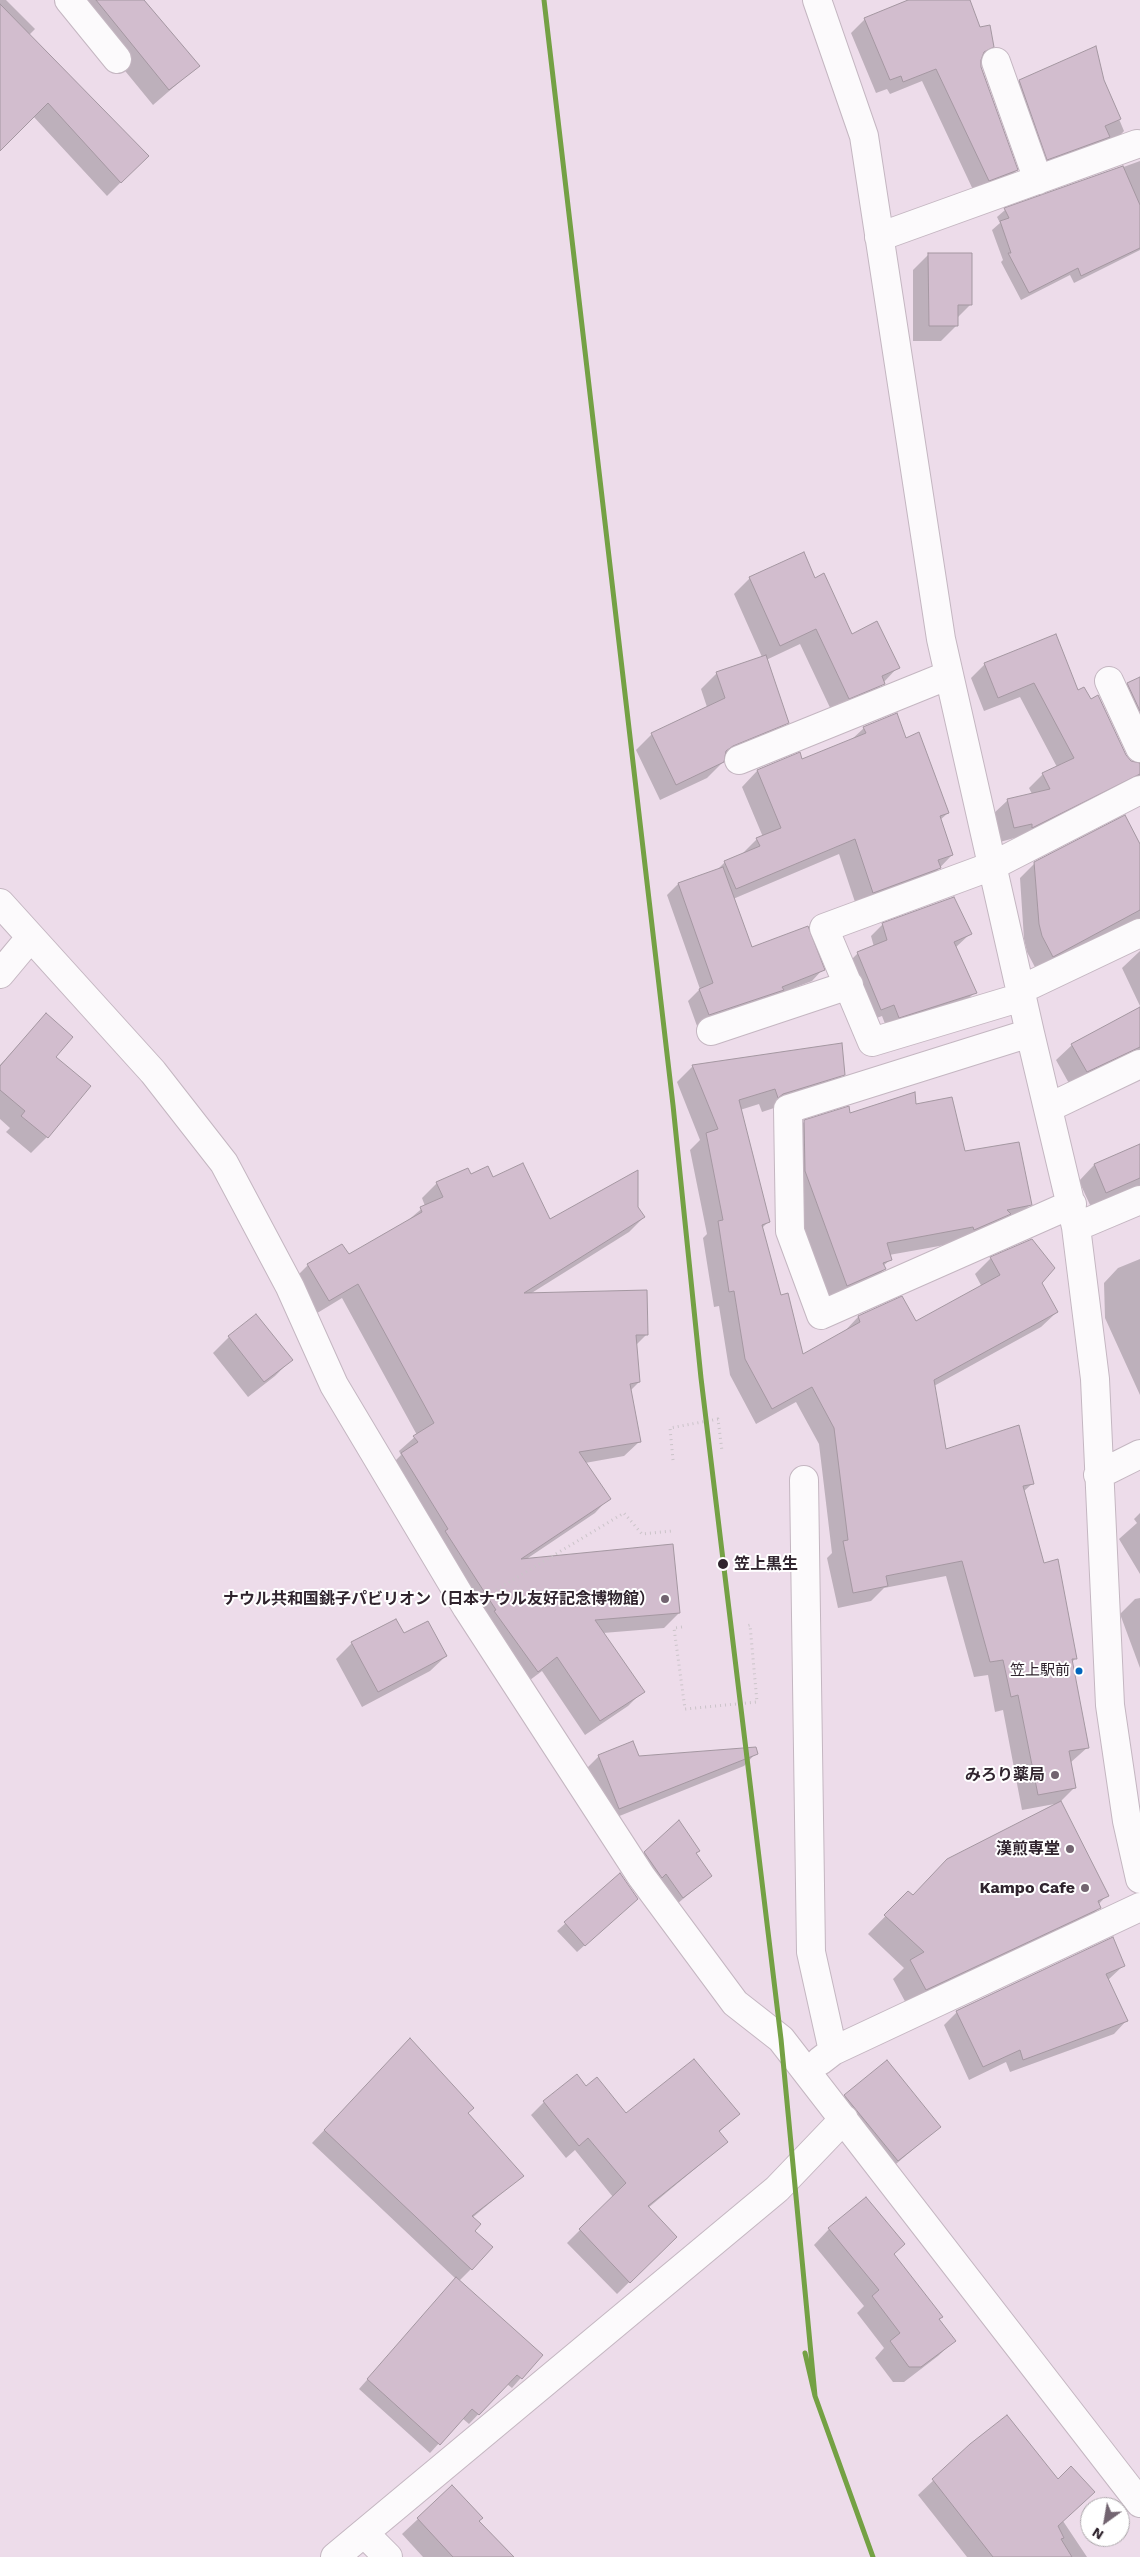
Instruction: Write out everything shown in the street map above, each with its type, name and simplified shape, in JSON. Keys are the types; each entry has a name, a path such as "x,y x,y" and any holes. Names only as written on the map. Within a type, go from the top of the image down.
{"street":[{"path":"69,0 117,59"},
{"path":"817,0 864,136 949,676 1030,1033 1074,1216 1095,1379 1110,1705 1133,1816 1140,1880"},
{"path":"996,62 1038,180"},
{"path":"879,237 1138,144"},
{"path":"739,760 949,676"},
{"path":"1109,681 1140,748"},
{"path":"1140,790 992,866 824,928 872,1042 1021,994 1140,933"},
{"path":"0,903 153,1072 224,1163 290,1287 334,1385 467,1608 641,1876 735,2003 781,2039 1140,2503"},
{"path":"0,974 30,938"},
{"path":"711,1031 849,985"},
{"path":"1030,1033 788,1110 790,1231 821,1315 1074,1216 1140,1200"},
{"path":"1048,1108 1140,1064"},
{"path":"1098,1476 1140,1454"},
{"path":"804,1480 811,1952 833,2051"},
{"path":"807,2072 833,2051 1140,1907"},
{"path":"335,2557 365,2534 777,2189 844,2119"},
{"path":"365,2534 388,2557"}],"path":[{"path":"673,1460 670,1428 718,1419 722,1451"},
{"path":"492,1592 624,1513 642,1534 672,1531"},
{"path":"682,1627 674,1628 685,1709 758,1702 750,1625 746,1626"}],"building":[{"path":"96,0 144,0 200,66 169,90"},
{"path":"908,0 970,0 980,27 990,25 994,47 984,52 981,67 1018,170 989,181 936,69 903,82 901,76 890,80 864,18"},
{"path":"0,4 149,156 121,183 48,103 0,151"},
{"path":"1096,46 1104,80 1121,119 1105,126 1110,137 1047,160 1019,80"},
{"path":"1123,166 1140,205 1140,248 1081,276 1078,268 1029,293 1008,253 1011,253 1000,221 1009,218 1004,208"},
{"path":"928,253 972,253 972,305 958,305 958,326 929,326"},
{"path":"804,552 815,578 824,573 852,634 877,621 900,668 882,676 885,684 849,699 816,629 780,646 749,577"},
{"path":"1056,634 1078,690 1084,687 1091,699 1098,695 1126,755 1131,761 1140,763 1140,774 1032,828 1032,824 1014,828 1007,799 1050,789 1042,773 1074,758 1034,683 998,698 984,663"},
{"path":"766,655 789,723 733,746 726,751 724,762 676,785 651,733 725,698 716,672"},
{"path":"1140,677 1140,711 1127,683"},
{"path":"897,713 906,738 919,732 949,813 940,816 953,855 938,860 941,868 873,893 855,839 736,889 724,861 760,846 756,838 781,828 757,770 800,752 802,759 866,733 863,727"},
{"path":"1125,815 1140,844 1140,910 1053,957 1042,936 1039,924 1034,862"},
{"path":"723,867 752,947 808,926 825,970 782,987 784,990 709,1015 699,989 713,983 678,883"},
{"path":"954,897 972,934 954,942 977,993 899,1018 894,1005 881,1010 857,952 887,940 882,923"},
{"path":"1140,1007 1140,1047 1087,1072 1071,1044"},
{"path":"46,1013 73,1037 56,1057 91,1086 48,1138 21,1116 25,1111 0,1090 0,1066"},
{"path":"842,1043 845,1075 783,1094 778,1098 775,1089 739,1100 770,1222 762,1225 781,1295 788,1293 803,1354 860,1322 858,1316 902,1296 916,1321 1000,1275 990,1257 1032,1239 1055,1268 1042,1283 1058,1312 934,1380 946,1449 1019,1425 1034,1484 1023,1486 1044,1563 1058,1559 1077,1659 1072,1659 1089,1748 1069,1751 1076,1788 1038,1795 1018,1695 1011,1697 1003,1660 990,1662 962,1561 886,1576 888,1586 853,1593 843,1541 848,1540 834,1428 812,1387 772,1409 745,1359 734,1291 729,1292 718,1221 723,1220 706,1133 718,1129 692,1065"},
{"path":"915,1092 916,1104 952,1097 965,1151 1019,1142 1032,1205 1007,1210 1011,1214 974,1230 973,1227 887,1243 892,1260 883,1263 886,1269 847,1286 805,1171 804,1120 849,1106 850,1113"},
{"path":"1140,1144 1140,1178 1106,1193 1094,1164"},
{"path":"523,1163 550,1219 638,1170 638,1207 645,1217 524,1293 647,1290 648,1335 636,1335 640,1382 630,1384 641,1442 579,1452 611,1499 521,1559 673,1544 680,1613 595,1620 645,1692 600,1721 557,1657 538,1672 494,1611 496,1610 445,1531 448,1529 401,1453 418,1442 413,1436 434,1423 358,1284 329,1301 307,1264 342,1244 349,1254 422,1212 420,1207 443,1197 436,1182 468,1168 471,1174 488,1166 493,1177"},
{"path":"256,1314 293,1360 264,1382 228,1336"},
{"path":"396,1619 404,1633 428,1621 447,1656 378,1692 351,1642"},
{"path":"633,1741 639,1756 756,1747 758,1754 619,1809 598,1755"},
{"path":"1061,1801 1109,1896 1098,1901 1101,1908 926,1990 910,1960 924,1952 884,1915 908,1891 913,1895 947,1859"},
{"path":"679,1820 700,1851 696,1853 712,1876 683,1898 666,1874 662,1878 644,1852"},
{"path":"620,1873 638,1899 585,1946 564,1922"},
{"path":"1113,1937 1125,1966 1106,1974 1128,2021 1023,2060 1020,2050 983,2067 956,2011"},
{"path":"410,2038 474,2108 468,2113 524,2176 472,2216 481,2224 475,2231 493,2247 472,2270 324,2130"},
{"path":"694,2059 740,2114 719,2131 728,2142 648,2206 677,2237 630,2283 579,2229 626,2183 588,2138 579,2146 543,2101 577,2074 586,2086 597,2077 626,2113"},
{"path":"887,2060 941,2127 898,2161 844,2095"},
{"path":"866,2197 905,2244 894,2254 943,2317 939,2319 956,2341 921,2367 909,2367 890,2341 900,2333 872,2296 879,2290 828,2228"},
{"path":"456,2277 543,2355 522,2379 517,2375 479,2415 472,2409 440,2445 367,2379"},
{"path":"1007,2415 1058,2479 1071,2466 1095,2492 1090,2497 1080,2497 1080,2506 1058,2526 1064,2538 1061,2539 1072,2557 993,2557 932,2479 970,2444"},
{"path":"452,2485 483,2518 479,2521 514,2557 453,2557 417,2518"}],"transit line":[{"path":"544,0 673,1105 701,1378 781,2039 815,2396"},
{"path":"805,2353 815,2396 873,2557"}],"place":[{"name":"笠上黒生","path":"723,1564"},
{"name":"ナウル共和国銚子パビリオン（日本ナウル友好記念博物館）","path":"665,1599"},
{"name":"笠上駅前","path":"1079,1671"},
{"name":"みろり薬局","path":"1055,1775"},
{"name":"漢煎専堂","path":"1070,1849"},
{"name":"Kampo Cafe","path":"1085,1888"}]}
